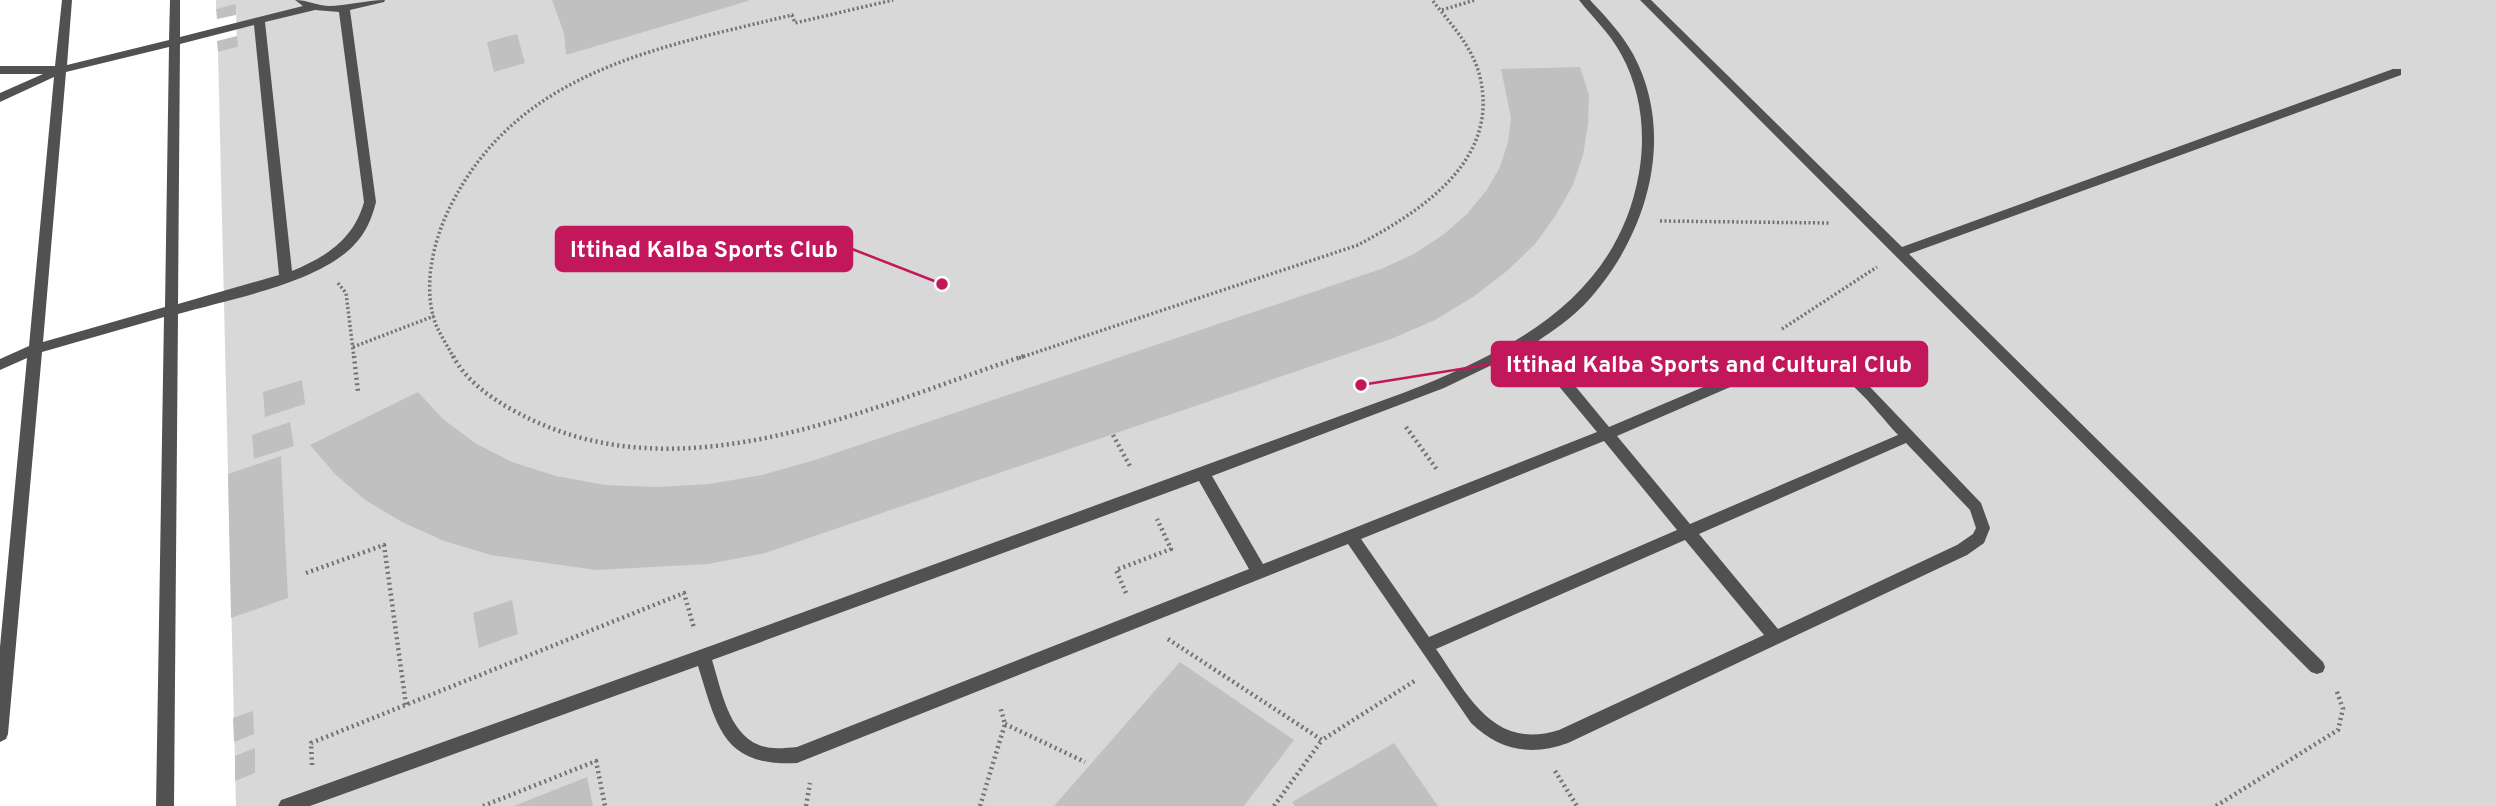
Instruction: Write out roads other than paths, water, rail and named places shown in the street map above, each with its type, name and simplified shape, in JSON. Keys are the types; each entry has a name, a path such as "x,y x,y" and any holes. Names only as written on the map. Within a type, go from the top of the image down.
{"lane":[{"path":"0,734 67,0"},
{"path":"165,806 175,0"},
{"path":"300,0 313,7"},
{"path":"0,98 61,70 313,7 344,8 380,0"},
{"path":"287,806 1203,474 1431,388 1529,340 1577,304 1611,264 1644,188 1649,155 1649,123 1643,91 1631,61 1614,33 1584,0"},
{"path":"1645,0 2317,667"},
{"path":"0,365 35,349 286,278 309,270 347,245 368,216 370,202 344,8"},
{"path":"259,20 286,278"},
{"path":"0,70 61,70"},
{"path":"1899,253 2397,72"},
{"path":"1529,340 1775,637"},
{"path":"0,353 35,349"},
{"path":"703,656 727,730 736,742 748,751 780,758 807,751 1606,434 1791,356 1819,357 1845,370 1976,507 1983,528 1979,538 1962,550 1562,737 1537,744 1521,744 1489,731 1477,720 1351,536"},
{"path":"1425,646 1909,436"},
{"path":"1203,474 1259,572"}],"place":[{"name":"Ittihad Kalba Sports Club","path":"942,284"},
{"name":"Ittihad Kalba Sports and Cultural Club","path":"1361,385"}]}
